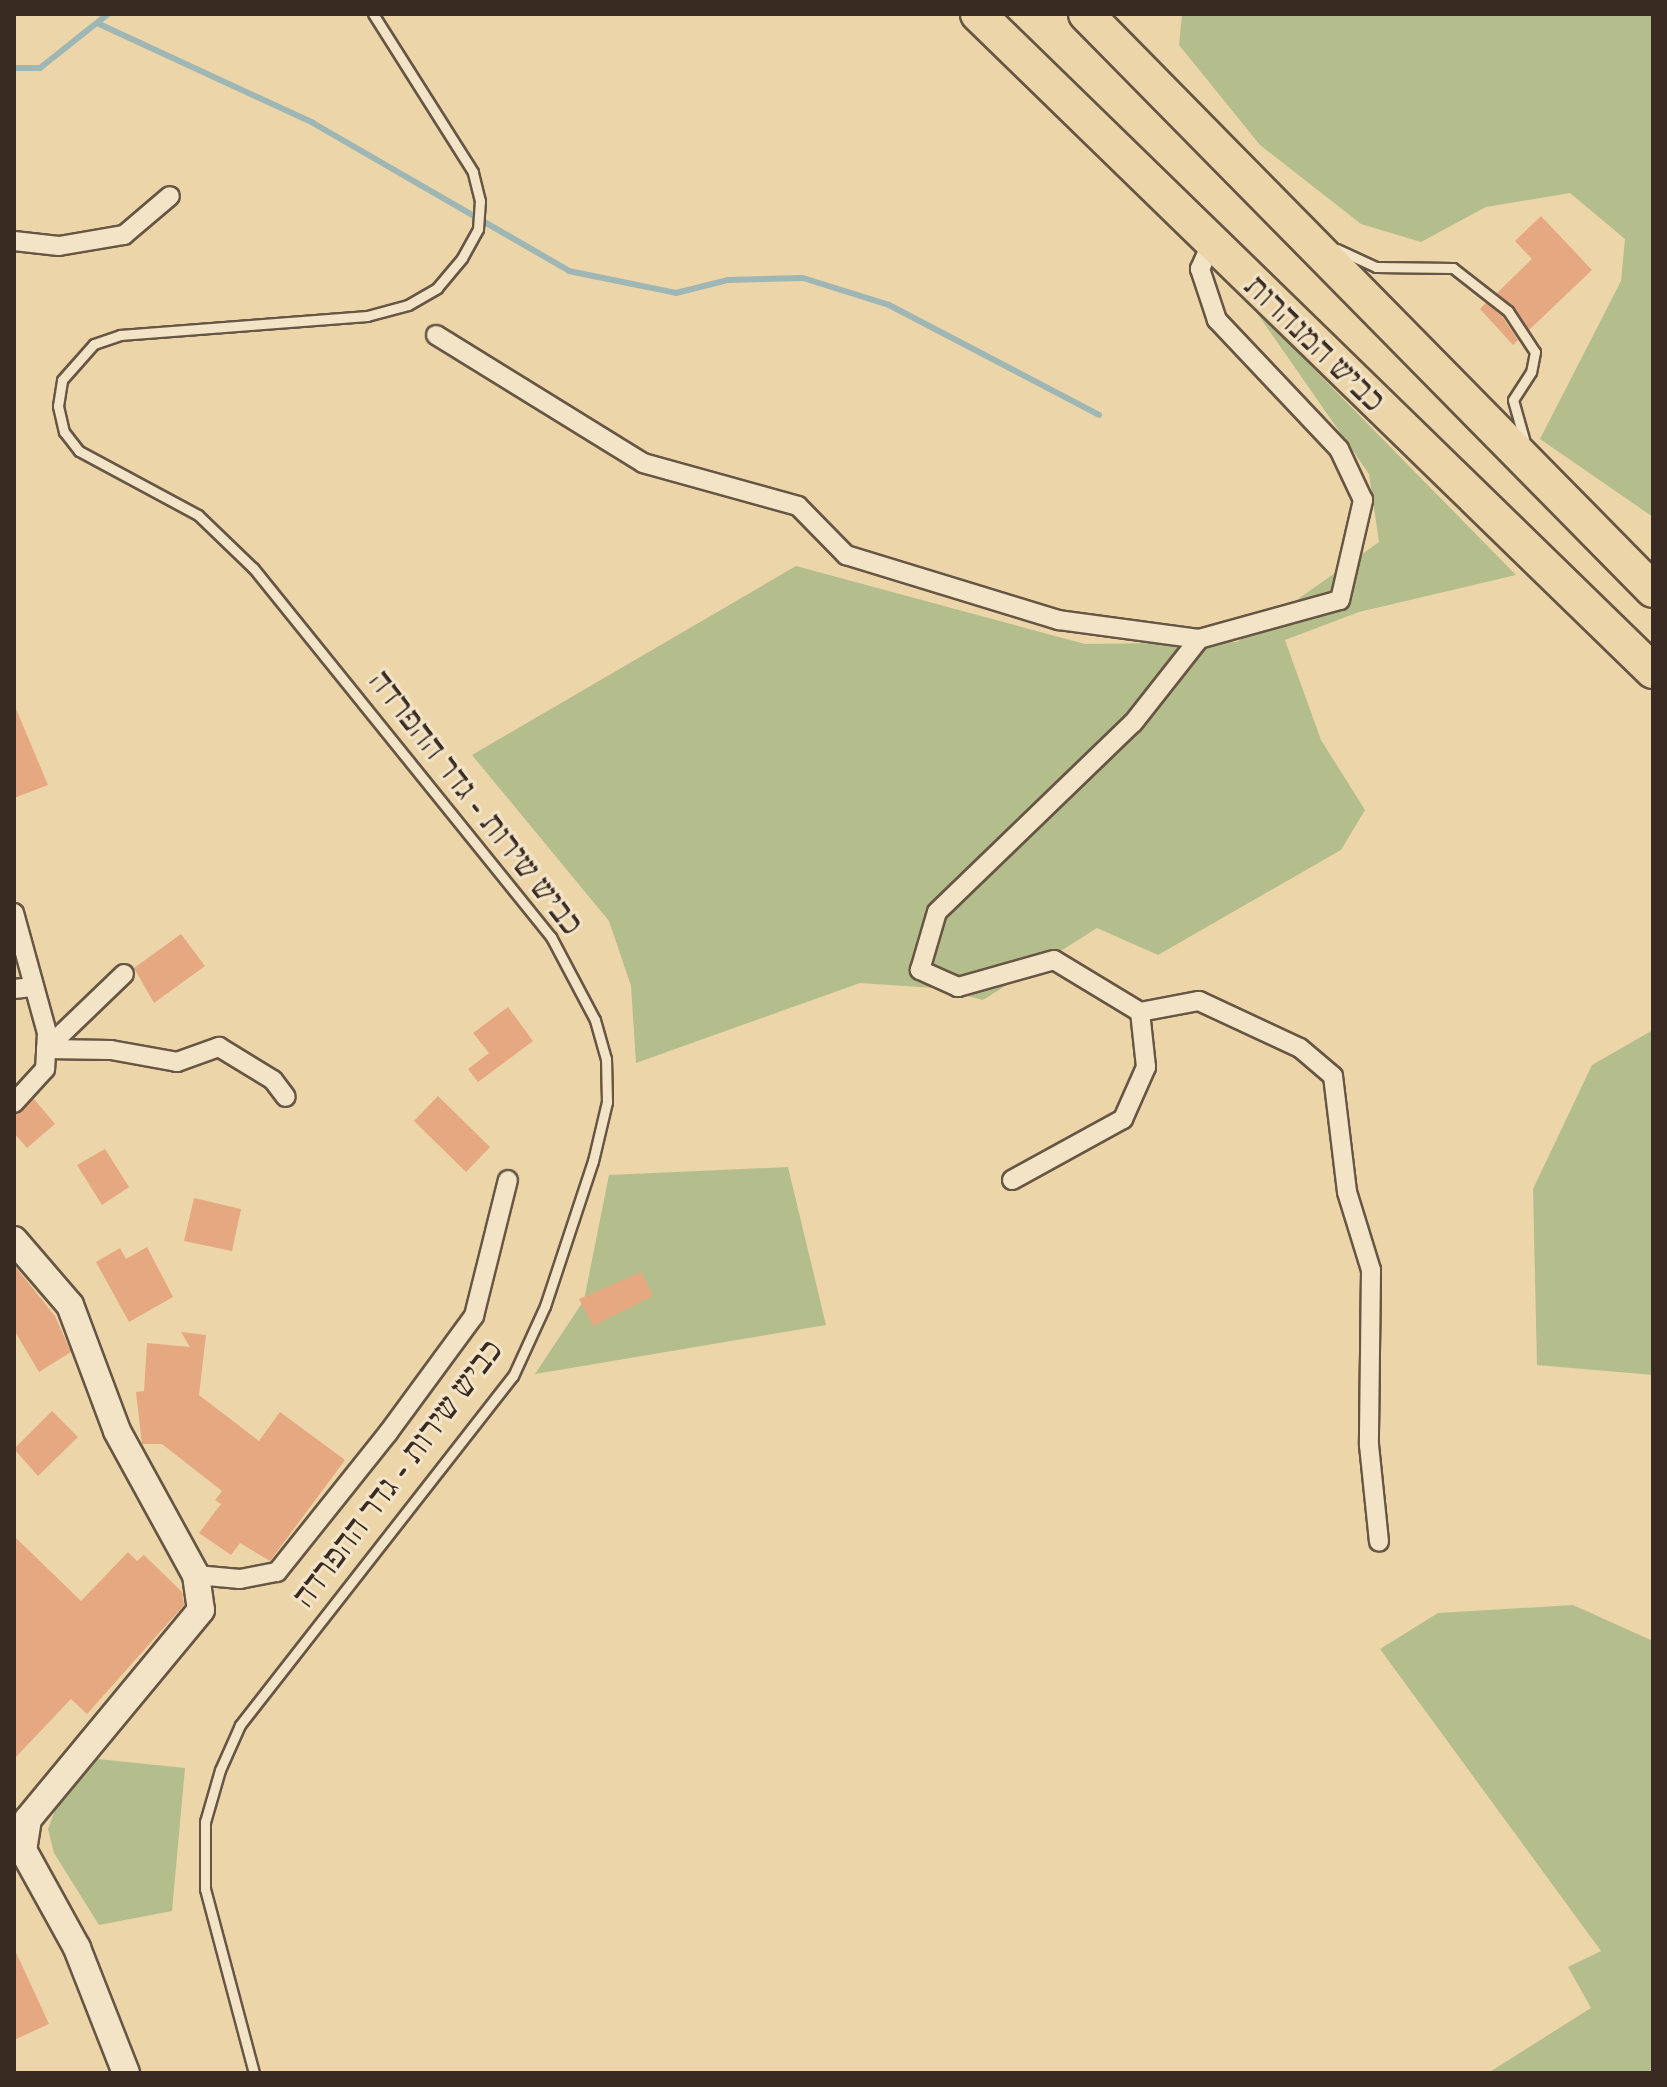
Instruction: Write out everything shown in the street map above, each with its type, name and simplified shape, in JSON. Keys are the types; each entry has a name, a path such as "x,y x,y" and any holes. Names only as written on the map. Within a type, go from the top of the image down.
{"highway":[{"name":"כביש המנהרות","path":"978,14 1653,671"},
{"name":"כביש המנהרות","path":"1086,14 1275,210 1653,590"}],"street":[{"path":"14,241 59,246 124,235 170,196"},
{"path":"436,335 643,463 798,506 846,555 1059,620 1199,639 1340,600 1363,500 1339,449 1217,320 1200,269 1211,244"},
{"path":"1199,639 1133,723 937,912 920,970 958,987 1054,960 1140,1012 1199,1001 1300,1048 1333,1076 1347,1192 1371,1270 1369,1445 1379,1541"},
{"path":"14,913 34,987 46,1049 45,1069 14,1103"},
{"path":"46,1049 124,974"},
{"path":"14,989 34,987"},
{"path":"1012,1180 1123,1119 1146,1067 1140,1012"},
{"path":"46,1049 111,1050 177,1062 219,1047 273,1080 286,1097"},
{"path":"196,1575 240,1579 277,1572 388,1433 474,1316 508,1180"},
{"path":"14,1240 70,1305 117,1431 196,1575 201,1610 21,1823 23,1850 77,1948 126,2073"}],"lane":[{"name":"כביש שירות - גדר ההפרדה","path":"254,2073 205,1889 205,1822 220,1770 240,1725 513,1376 550,1291 593,1161 607,1102 606,1059 595,1020 551,937 253,568 198,515 79,451 64,432 58,406 62,380 94,344 120,335 367,316 408,305 437,288 462,258 478,229 480,201 473,172 373,14"},
{"path":"1275,210 1376,267 1453,268 1508,311 1532,340 1535,352 1531,372 1513,400 1516,425 1561,500"}],"green space":[{"path":"1182,14 1653,14 1653,517 1540,439 1621,281 1625,239 1570,193 1486,207 1421,242 1361,224 1260,145 1179,45"},
{"path":"1252,306 1516,575 1359,612 1285,640 1321,740 1365,810 1341,850 1158,955 1097,928 983,1000 935,988 860,983 636,1063 631,986 609,921 472,755 796,566 1085,644 1237,642 1379,542 1369,474"},
{"path":"1653,1030 1653,1375 1537,1365 1533,1189 1592,1065"},
{"path":"788,1167 826,1325 535,1374 584,1300 609,1175"},
{"path":"1573,1605 1653,1641 1653,2073 1488,2073 1591,2008 1568,1967 1601,1951 1380,1649 1438,1613"},
{"path":"98,1759 185,1768 172,1911 99,1925 54,1853 48,1829 58,1802"}],"building":[{"path":"1541,216 1592,270 1529,330 1497,293 1532,259 1515,241"},
{"path":"1486,303 1502,316 1518,340 1513,345 1480,309"},
{"path":"14,704 48,785 14,798"},
{"path":"181,934 205,966 154,1003 134,968"},
{"path":"508,1007 533,1041 478,1082 468,1069 489,1053 473,1033"},
{"path":"438,1096 490,1147 466,1172 414,1121"},
{"path":"34,1099 55,1124 27,1148 14,1133 14,1115"},
{"path":"105,1149 129,1187 102,1205 77,1165"},
{"path":"194,1198 241,1209 232,1251 184,1241"},
{"path":"147,1247 173,1297 129,1322 96,1262 120,1248 126,1259"},
{"path":"14,1265 55,1316 71,1352 39,1372 14,1330"},
{"path":"641,1272 653,1296 593,1326 579,1299"},
{"path":"181,1332 206,1335 199,1395 259,1441 280,1412 345,1460 270,1561 240,1543 231,1555 199,1533 221,1504 215,1500 222,1491 162,1444 142,1444 136,1392 144,1391 147,1343 190,1347"},
{"path":"52,1411 78,1437 38,1476 14,1449"},
{"path":"14,1536 81,1601 128,1552 137,1561 144,1555 182,1592 184,1605 87,1714 71,1699 14,1759"},
{"path":"14,1948 49,2024 14,2040"}],"waterway":[{"path":"14,68 40,68 108,14"},
{"path":"97,23 313,123 569,271 676,293 728,280 803,278 889,305 1099,415"}]}
